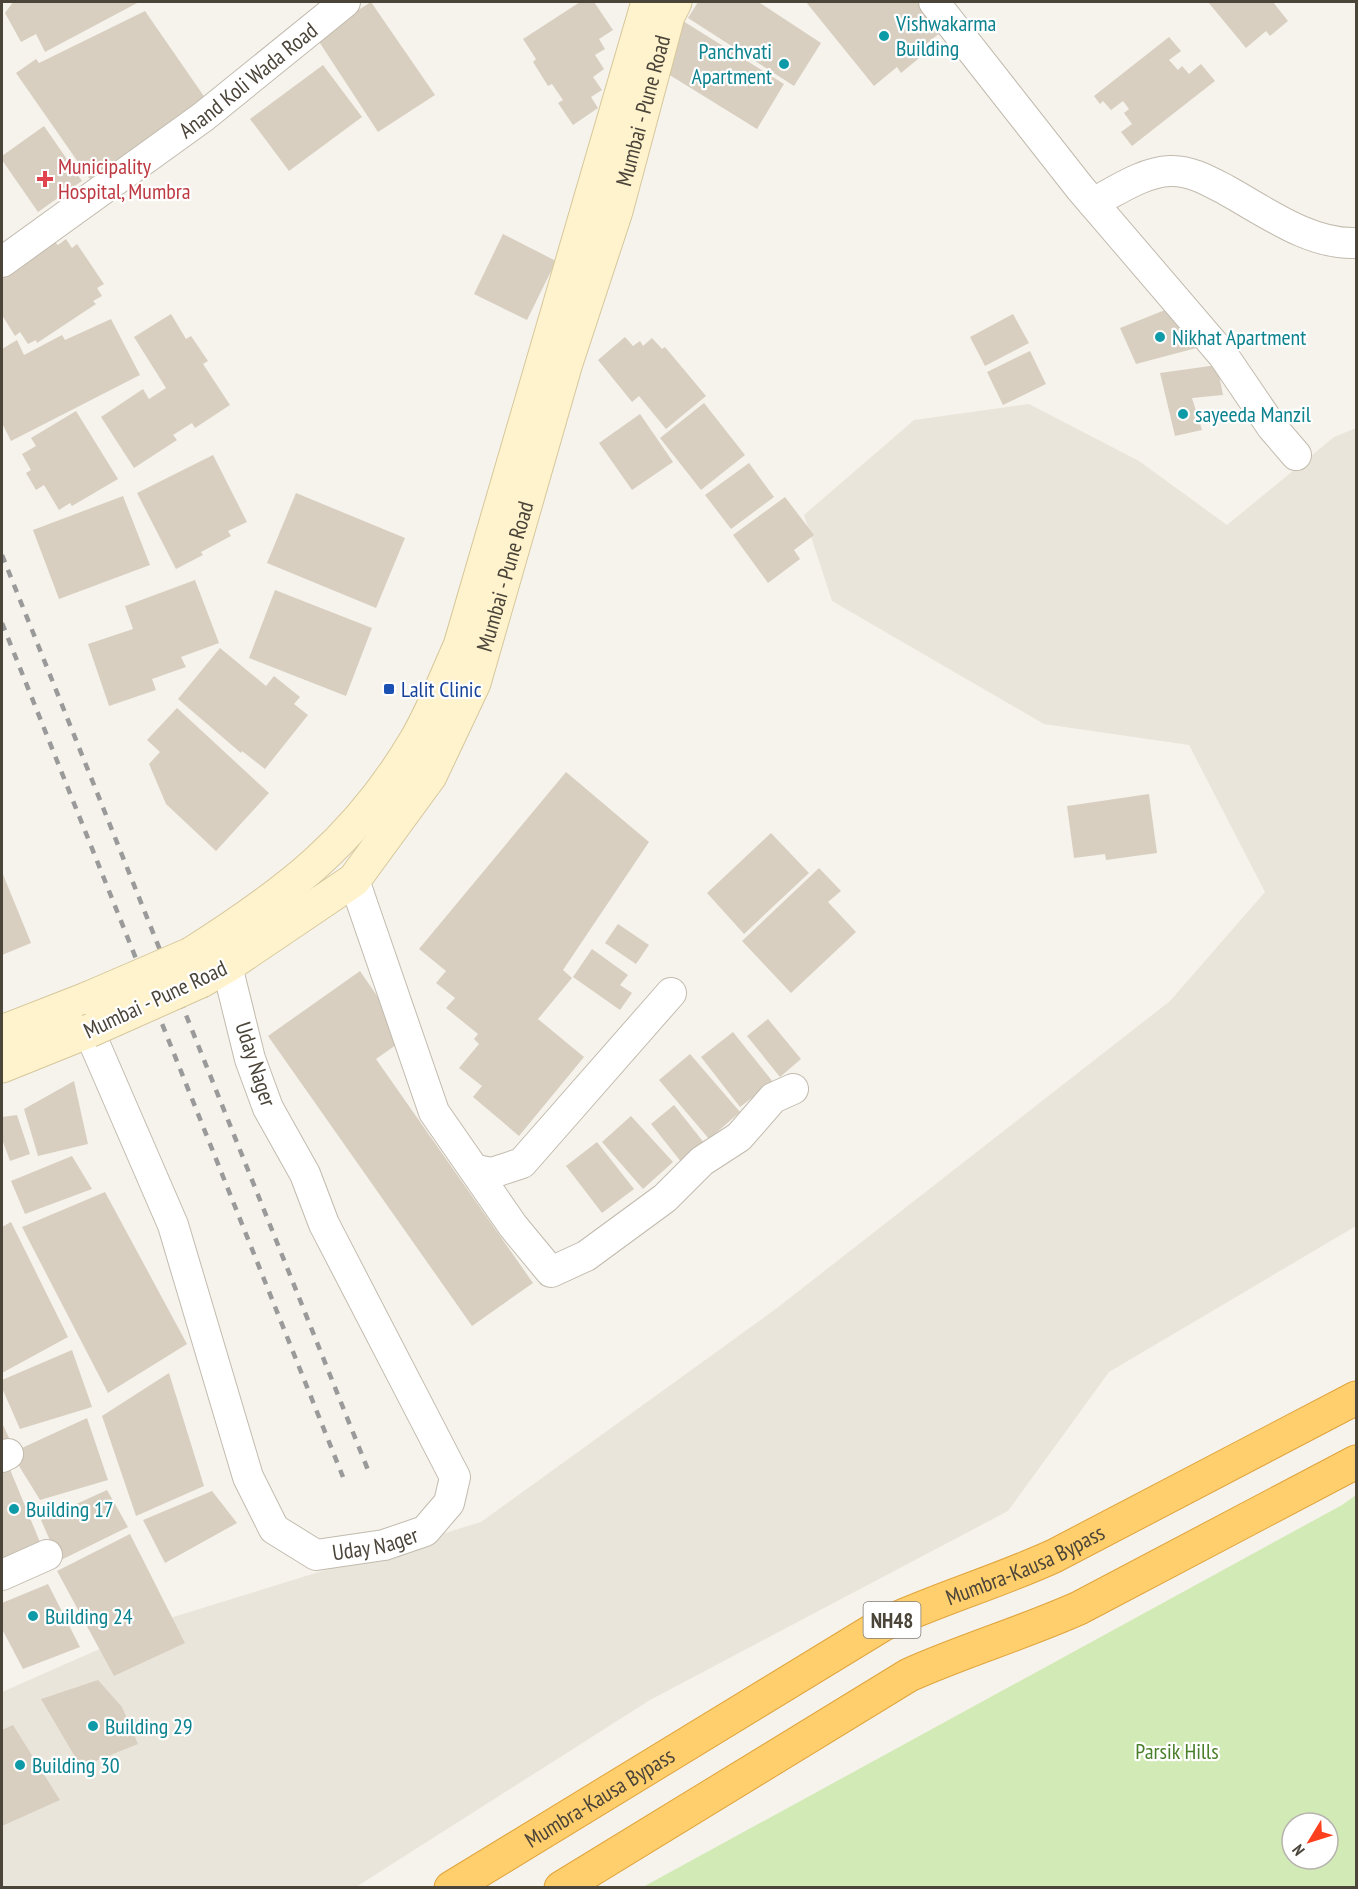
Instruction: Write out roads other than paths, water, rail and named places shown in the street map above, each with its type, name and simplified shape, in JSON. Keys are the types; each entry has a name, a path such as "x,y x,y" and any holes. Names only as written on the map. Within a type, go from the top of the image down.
{"highway":[{"name":"Mumbra-Kausa Bypass","path":"451,1887 882,1625 924,1606 1012,1575 1054,1556 1356,1398"},
{"name":"NH48","path":"561,1887 909,1675 946,1658 1033,1629 1079,1608 1356,1462"}],"main road":[{"name":"Mumbai - Pune Road","path":"2,1066 89,1030 206,967 354,880 430,776 474,683 539,415 648,2"},
{"name":"Mumbai - Pune Road","path":"2,1032 88,998 206,967 257,912 323,859 376,800 417,739 460,646 539,415 616,211 668,16 675,2"}],"street":[{"name":"Anand Koli Wada Road","path":"2,262 203,117 345,2"},
{"path":"934,2 1093,202 1223,355 1272,427 1296,455"},
{"path":"1093,202 1139,179 1170,171 1200,177 1309,234 1336,244 1356,243"},
{"path":"354,880 434,1112 477,1170 513,1226 551,1272 586,1256 665,1198 702,1161 740,1137 773,1098 793,1089"},
{"name":"Uday Nager","path":"89,1030 173,1225 248,1477 274,1529 316,1555 384,1545 425,1531 449,1503 455,1477 324,1224 305,1174 268,1108 250,1059 206,967"},
{"path":"477,1170 492,1173 522,1163 671,993"},
{"path":"2,1575 47,1555"}],"railway":[{"path":"2,555 368,1470"},
{"path":"2,623 343,1477"}],"place":[{"name":"Vishwakarma Building","path":"884,36"},
{"name":"Panchvati Apartment","path":"784,64"},
{"name":"Municipality Hospital, Mumbra","path":"45,179"},
{"name":"Nikhat Apartment","path":"1160,337"},
{"name":"sayeeda Manzil","path":"1183,414"},
{"name":"Lalit Clinic","path":"389,689"},
{"name":"Building 17","path":"14,1509"},
{"name":"Building 24","path":"33,1616"},
{"name":"Building 29","path":"93,1726"},
{"name":"Building 30","path":"20,1765"}],"park label":[{"name":"Parsik Hills","path":"1177,1751"}]}
